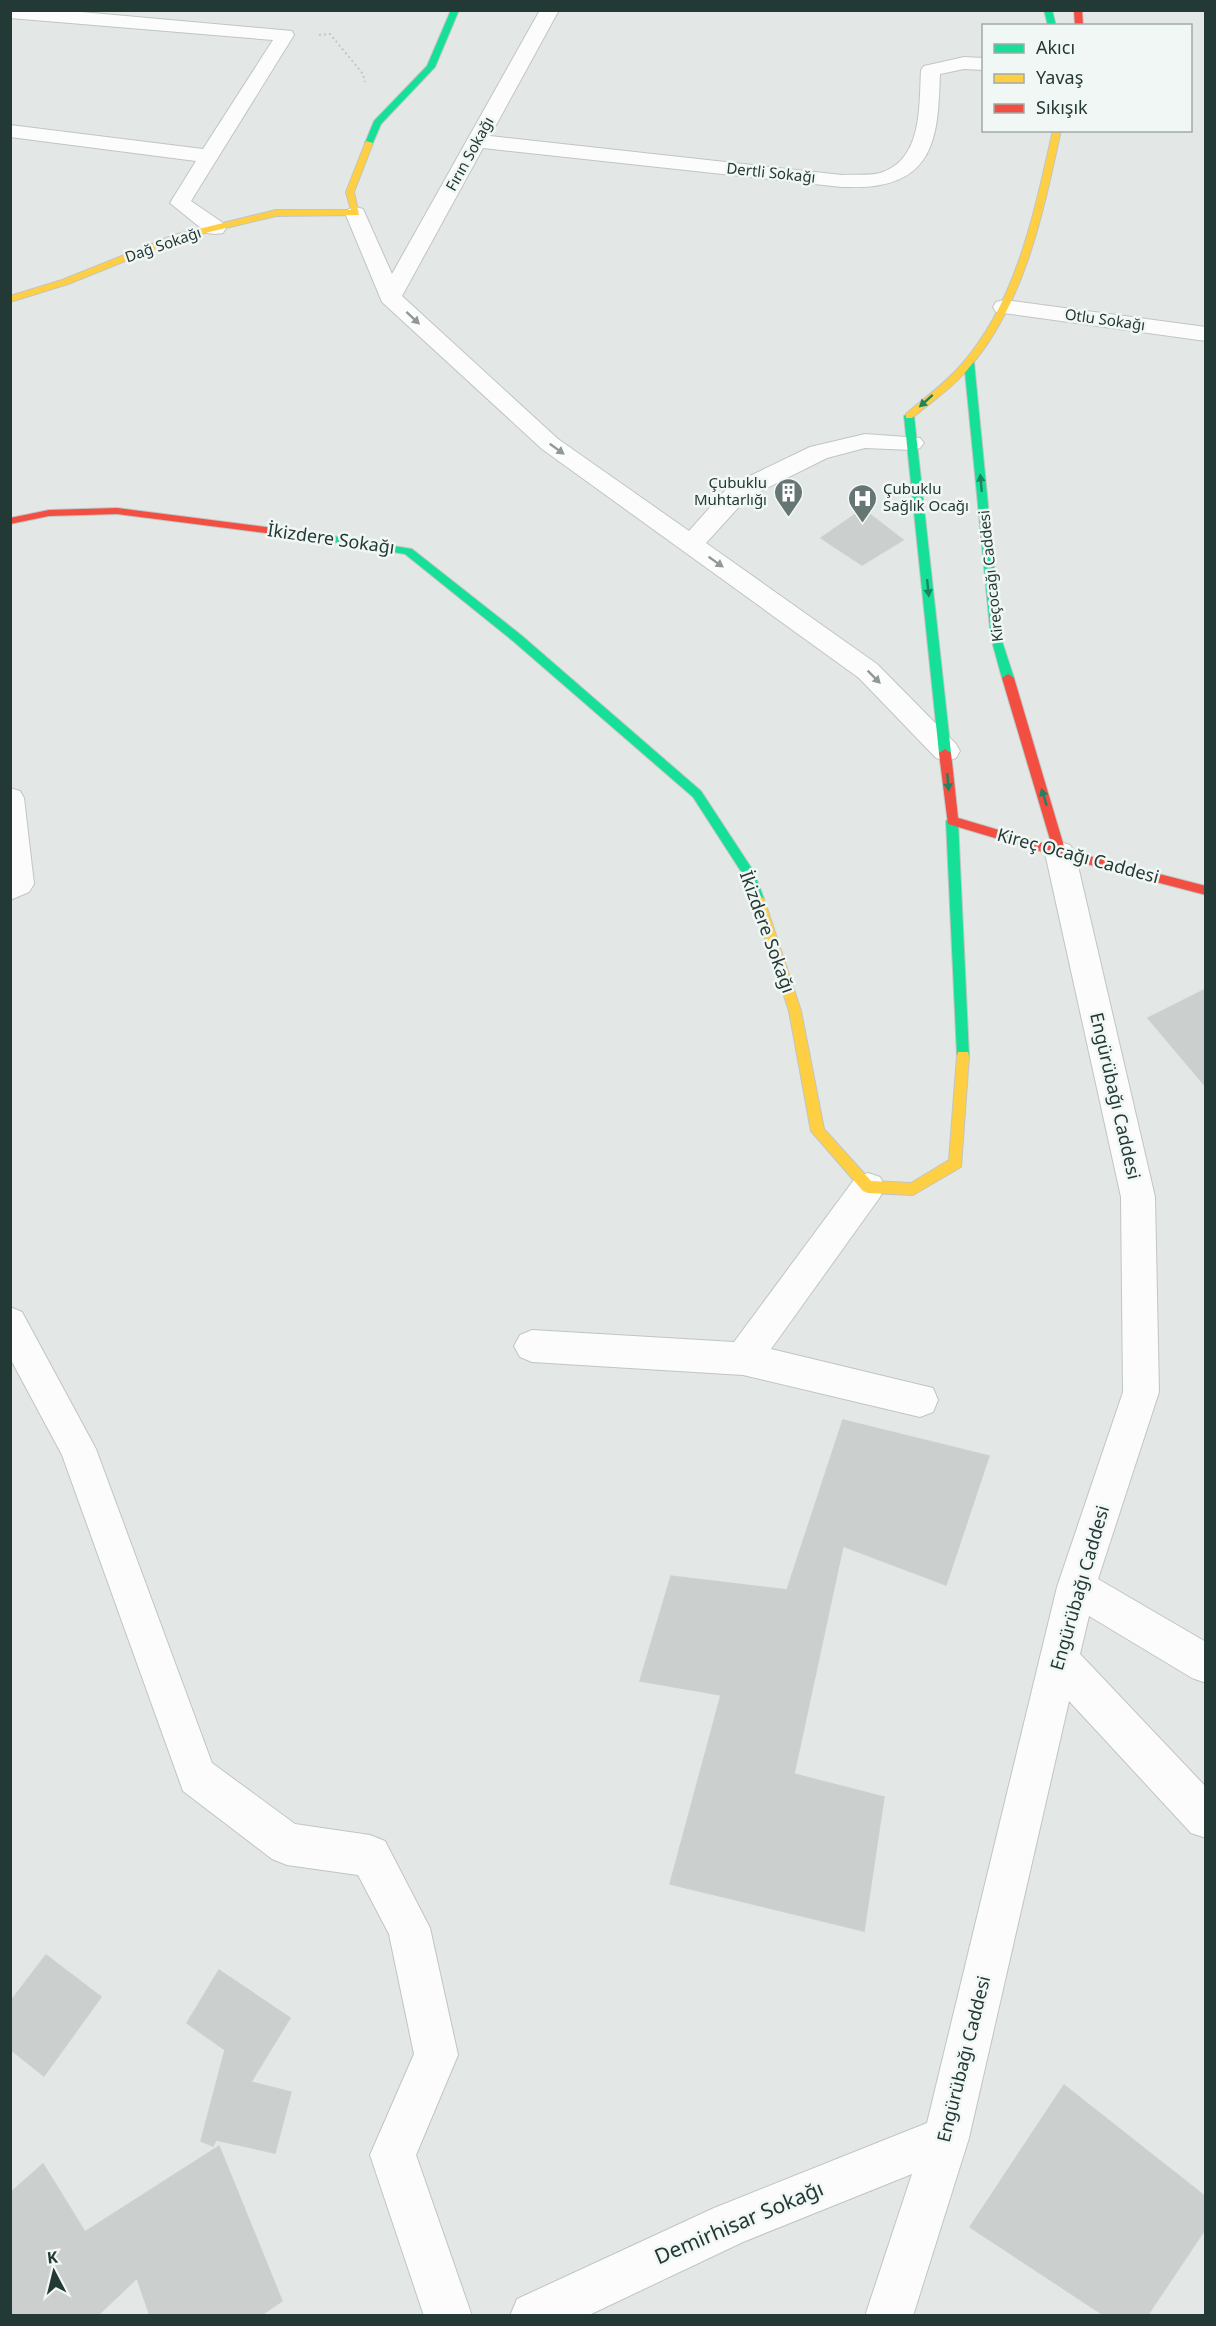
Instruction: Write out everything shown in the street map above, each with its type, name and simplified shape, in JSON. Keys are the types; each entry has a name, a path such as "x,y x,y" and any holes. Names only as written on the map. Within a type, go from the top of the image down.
{"street":[{"path":"455,10 431,67 377,123 350,192 356,213 390,297 550,444 868,671 946,751"},
{"name":"Fırın Sokağı","path":"390,297 550,10"},
{"path":"10,12 285,35 180,203 215,228"},
{"name":"Dertli Sokağı","path":"477,141 842,181 886,178 907,169 926,137 931,70 964,63 982,64"},
{"path":"10,131 209,156"},
{"path":"743,1359 868,1187 913,1189 956,1163 963,1059 952,821 909,416 969,362 1004,306 1042,198 1057,132"},
{"name":"Dağ Sokağı","path":"10,299 65,282 177,237 276,213 356,213"},
{"name":"Otlu Sokağı","path":"1004,306 1206,334"},
{"name":"Kireçocağı Caddesi","path":"969,362 996,638 1060,853"},
{"path":"690,544 738,492 819,452 865,441 912,443"},
{"name":"İkizdere Sokağı","path":"10,521 49,513 117,511 310,535 408,550 517,638 697,794 750,874 795,1011 818,1131 868,1187"},
{"path":"10,798 19,884 10,889"},
{"name":"Kireç Ocağı Caddesi","path":"952,821 1060,853 1206,891"},
{"name":"Engürübağı Caddesi","path":"889,2316 946,2138 1076,1587 1141,1392 1138,1197 1060,853"},
{"path":"10,1323 78,1449 197,1777 287,1844 370,1856 409,1928 436,2055 393,2155 447,2316"},
{"path":"532,1346 743,1359 920,1400"},
{"path":"1076,1587 1206,1664"},
{"path":"1058,1660 1206,1818"},
{"name":"Demirhisar Sokağı","path":"534,2316 730,2224 946,2138"}],"path":[{"path":"285,35 330,34 363,74 377,123"}],"building":[{"name":"Çubuklu Sağlık Ocağı","path":"863,509 903,540 862,565 821,538"},
{"path":"1206,989 1206,1087 1148,1018"},
{"path":"843,1420 989,1456 946,1585 843,1546 794,1774 884,1797 864,1931 670,1884 721,1695 640,1681 671,1576 787,1590"},
{"path":"46,1955 101,1997 44,2076 10,2049 10,2002"},
{"path":"219,1970 290,2018 251,2082 291,2092 275,2153 216,2140 213,2146 201,2141 225,2050 187,2023"},
{"path":"1064,2085 1206,2197 1206,2228 1147,2316 1105,2316 970,2227"},
{"path":"219,2146 282,2301 260,2316 150,2316 137,2278 97,2316 10,2316 10,2193 43,2164 85,2232"}],"traffic: fast":[{"path":"369,143 377,123 431,67 455,10"},
{"path":"1048,10 1052,24"},
{"path":"969,362 996,638 1008,678"},
{"path":"909,416 945,753"},
{"path":"320,537 408,551 517,638 697,794 750,875 758,899"},
{"path":"952,821 963,1056"}],"traffic: slow":[{"path":"909,416 949,383 970,361 1003,308 1026,251 1057,132"},
{"path":"10,299 65,282 177,237 276,213 356,213 350,192 369,143"},
{"path":"758,899 795,1011 818,1131 868,1187 913,1189 956,1163 963,1056"}],"traffic: jam":[{"path":"1078,10 1079,24"},
{"path":"10,521 49,513 117,511 320,537"},
{"path":"1008,678 1060,853"},
{"path":"945,753 952,821 1060,853 1206,891"}],"place":[{"name":"Çubuklu Muhtarlığı","path":"788,518"},
{"name":"Çubuklu Sağlık Ocağı","path":"862,524"}]}
